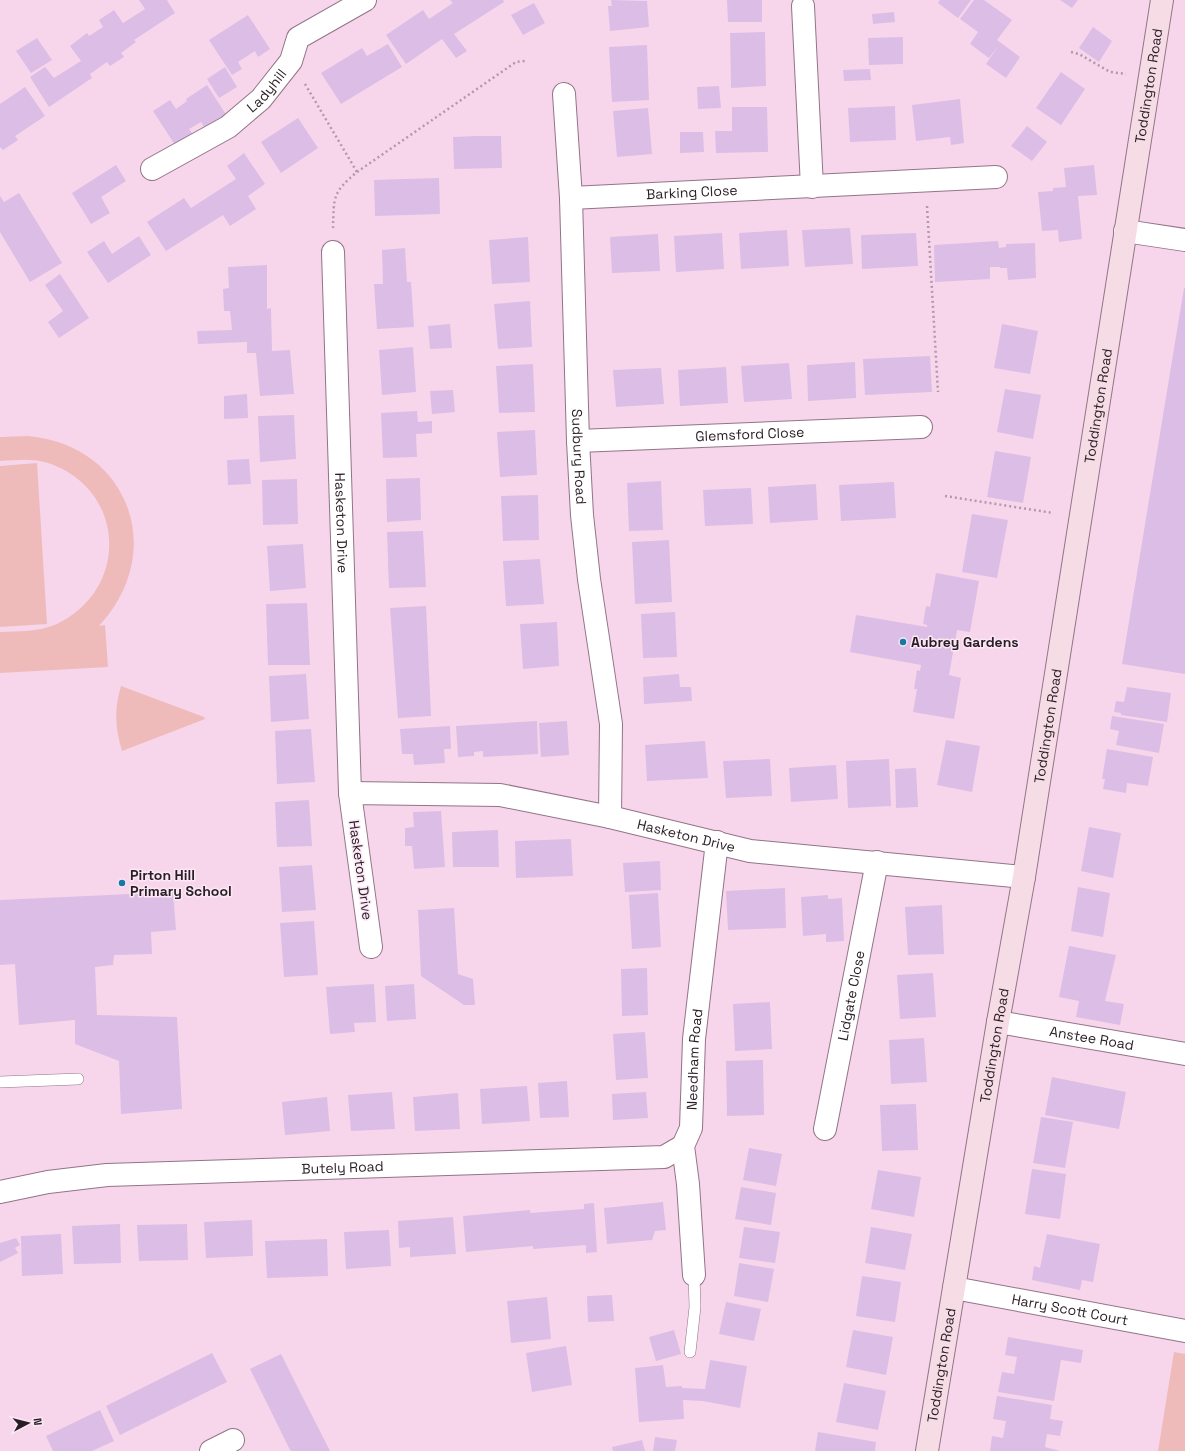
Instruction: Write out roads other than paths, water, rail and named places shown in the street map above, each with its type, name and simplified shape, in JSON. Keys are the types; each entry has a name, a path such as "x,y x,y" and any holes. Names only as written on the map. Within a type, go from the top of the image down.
{"main road":[{"name":"Toddington Road","path":"928,1451 998,1022 1024,877 1162,0"}],"street":[{"name":"Ladyhill","path":"152,169 228,127 261,99 291,61 298,38 365,0"},
{"path":"803,6 812,187"},
{"name":"Sudbury Road","path":"564,94 571,198 578,441 582,515 589,579 611,724 610,817"},
{"name":"Barking Close","path":"571,198 996,177"},
{"path":"1125,231 1185,240"},
{"name":"Hasketon Drive","path":"333,252 350,793 371,947"},
{"name":"Glemsford Close","path":"578,441 921,427"},
{"name":"Hasketon Drive","path":"350,793 500,795 610,817 750,851 1024,877"},
{"name":"Needham Road","path":"683,1146 691,1128 694,1039 717,842"},
{"name":"Lidgate Close","path":"825,1129 877,862"},
{"name":"Anstee Road","path":"998,1022 1185,1054"},
{"path":"683,1146 688,1184 694,1275"},
{"name":"Butely Road","path":"0,1192 48,1182 107,1175 664,1157 683,1146"},
{"name":"Harry Scott Court","path":"954,1288 1185,1331"},
{"path":"211,1451 233,1440"}],"lane":[{"path":"0,1082 78,1079"},
{"path":"690,1352 695,1307 694,1275"}],"place":[{"name":"Aubrey Gardens","path":"903,642"},
{"name":"Pirton Hill Primary School","path":"122,883"}]}
